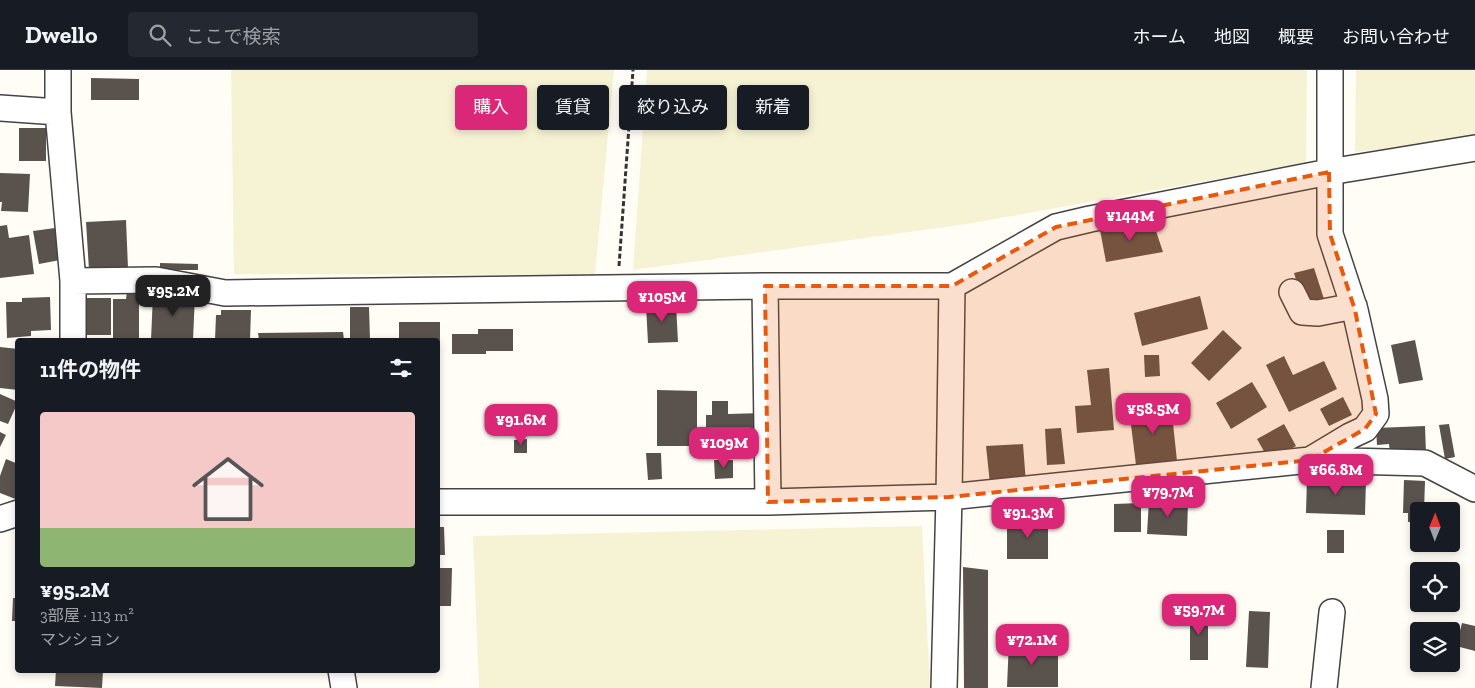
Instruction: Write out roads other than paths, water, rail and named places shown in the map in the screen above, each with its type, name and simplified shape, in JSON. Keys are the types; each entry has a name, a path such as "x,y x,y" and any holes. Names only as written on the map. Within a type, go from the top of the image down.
{"street":[{"path":"58,70 58,112 73,282 73,338"},
{"path":"1310,460 1350,436 1366,429 1376,414 1375,399 1354,306 1330,234 1330,70"},
{"path":"0,108 58,112"},
{"path":"73,282 156,280 225,293 765,286 952,286 1056,227 1329,172 1475,148"},
{"path":"765,286 768,502"},
{"path":"944,688 952,286"},
{"path":"1292,292 1302,312 1318,313 1354,306"},
{"path":"440,502 768,502 949,498 1310,460 1425,463 1475,489"},
{"path":"0,519 15,514"},
{"path":"1324,688 1332,612"},
{"path":"342,673 344,688"}]}
